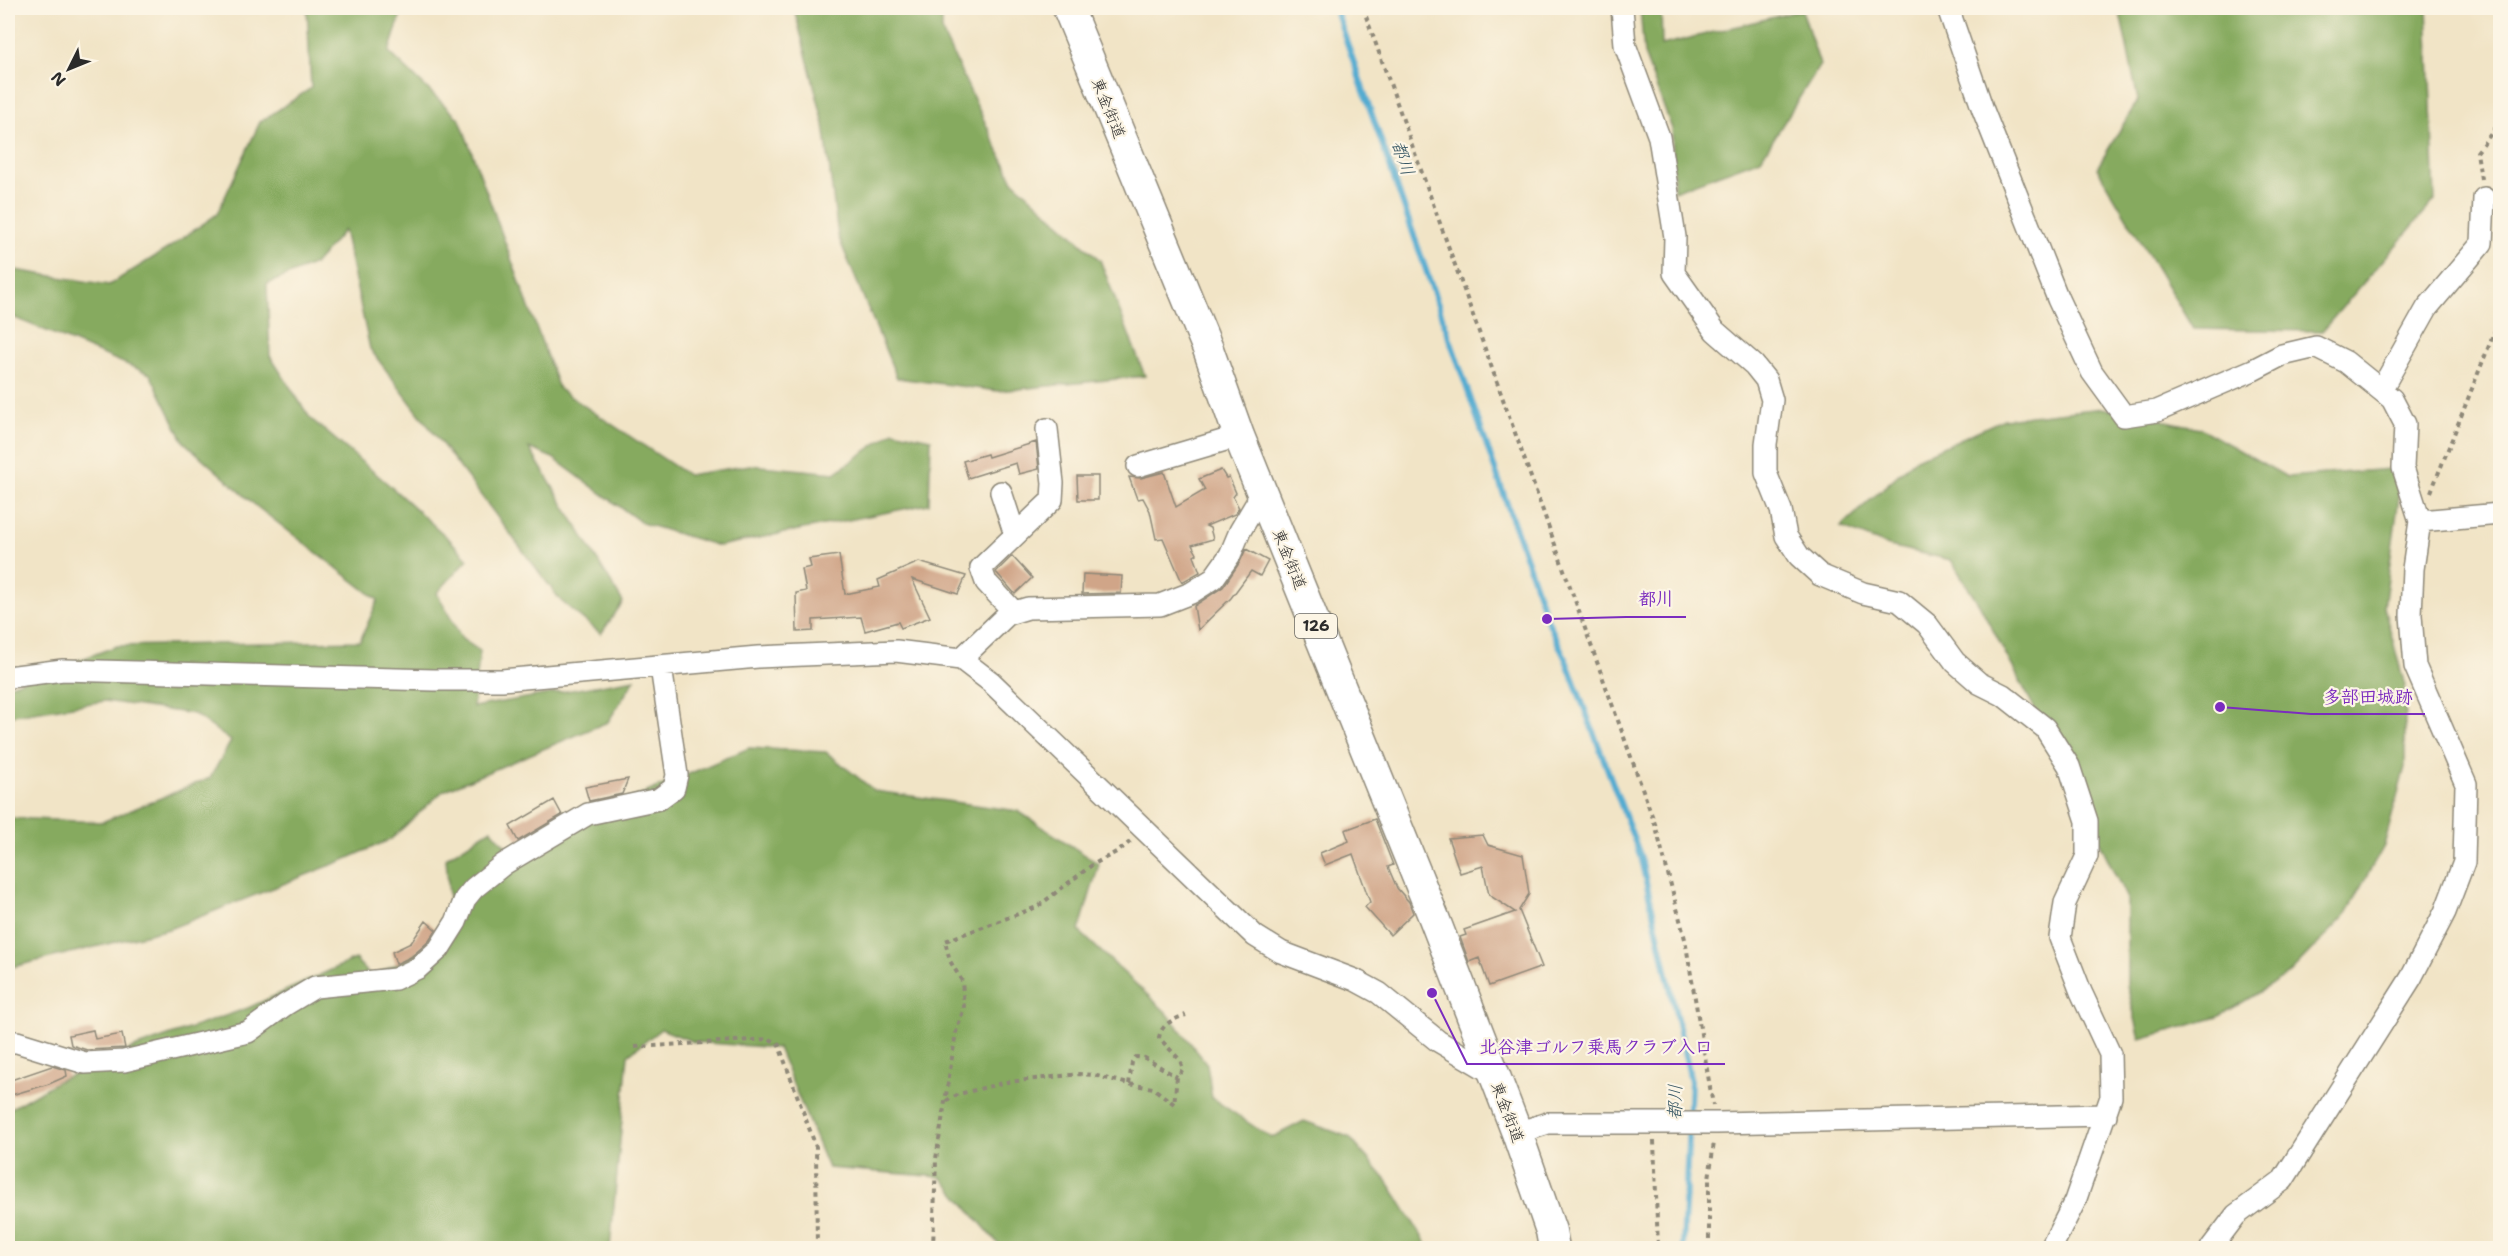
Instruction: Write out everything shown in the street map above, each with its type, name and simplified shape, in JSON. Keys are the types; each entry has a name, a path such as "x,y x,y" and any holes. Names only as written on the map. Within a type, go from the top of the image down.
{"highway":[{"name":"東金街道","path":"1068,8 1208,349 1239,436 1434,918 1517,1133 1551,1231 1554,1248"}],"street":[{"path":"1622,8 1624,45 1659,137 1675,237 1674,273 1715,331 1754,365 1766,380 1772,400 1766,444 1766,473 1781,510 1786,536 1799,556 1820,575 1863,593 1899,602 1927,624 1955,662 1979,683 2003,695 2045,728 2069,766 2087,821 2087,856 2066,903 2060,938 2081,992 2110,1054 2111,1096 2075,1201 2051,1248"},
{"path":"1948,8 1983,110 2058,299 2092,372 2124,416 2157,411 2253,370 2282,355 2316,347 2346,362 2382,390 2392,399 2405,424 2403,468 2420,521 2413,569 2411,615 2415,666 2466,784 2464,862 2445,912 2411,978 2283,1180 2236,1215 2211,1248"},
{"path":"2382,390 2427,308 2482,243 2484,198"},
{"path":"1014,612 987,582 981,568 1052,500 1053,483 1047,429"},
{"path":"1138,466 1239,436"},
{"path":"1001,492 1015,535"},
{"path":"962,659 1008,614 1014,612 1028,608 1160,605 1191,593 1213,579 1230,555 1240,531 1263,492"},
{"path":"2420,521 2500,514"},
{"path":"8,677 63,670 502,680 758,657 896,651 962,659 991,682 1143,831 1255,936 1281,952 1355,980 1379,993 1438,1041 1494,1074"},
{"path":"8,1042 85,1063 124,1061 248,1032 315,987 395,979 418,968 439,949 456,922 465,899 474,888 504,864 588,814 659,799 674,788 677,775 661,667"},
{"path":"1517,1133 1548,1123 1717,1123 2106,1115"}],"path":[{"path":"1363,8 1655,824 1685,939 1717,1123 1708,1179 1709,1248"},
{"path":"2484,198 2477,152 2500,122"},
{"path":"2420,521 2500,318"},
{"path":"933,1248 936,1159 956,1032 964,1008 962,981 950,961 945,941 1037,907 1092,865 1120,850 1143,831"},
{"path":"945,1102 959,1094 1007,1082 1079,1074 1094,1075 1153,1088 1174,1104 1178,1077 1183,1069 1180,1060 1159,1038 1160,1033 1169,1023 1186,1015"},
{"path":"635,1047 769,1039 778,1042 816,1146 817,1248"},
{"path":"1129,1084 1132,1062 1136,1057 1178,1077"},
{"path":"1653,1123 1658,1248"}],"green space":[{"path":"307,8 403,8 389,52 460,120 559,389 688,475 750,465 835,473 894,431 931,439 929,504 719,546 642,523 553,458 529,448 623,602 601,634 561,601 370,349 344,230 315,264 267,284 270,356 310,418 388,484 468,559 437,593 462,639 480,651 473,707 635,679 608,722 443,791 391,839 344,860 169,929 8,968 8,818 102,822 210,778 231,741 194,714 105,701 8,716 8,686 117,646 360,641 378,600 256,506 184,442 150,374 8,315 8,269 109,285 217,214 260,122 311,88"},
{"path":"794,8 942,8 942,32 1013,181 1100,260 1145,376 998,391 897,378 838,236 824,124"},
{"path":"1640,8 1661,8 1662,45 1802,10 1820,65 1761,159 1674,191 1672,129 1644,54"},
{"path":"2115,8 2427,8 2435,200 2322,331 2193,329 2097,168 2138,100 2120,13"},
{"path":"2103,408 2200,428 2287,477 2403,468 2384,607 2405,686 2405,767 2384,846 2344,917 2288,975 2218,1017 2140,1039 2127,985 2127,899 2045,728 1979,604 1951,560 1889,546 1841,527 1914,460 2004,419"},
{"path":"749,748 826,752 875,791 1018,811 1099,864 1079,931 1167,1013 1207,1064 1212,1098 1271,1138 1304,1121 1349,1137 1388,1182 1429,1248 1117,1248 1114,1244 1071,1248 1002,1248 941,1177 828,1168 778,1048 694,1042 661,1029 628,1055 610,1248 8,1248 8,1110 58,1081 137,1047 248,1008 355,959 372,977 452,935 446,858 491,829 510,851"}],"building":[{"path":"1036,442 1039,469 1019,474 1016,463 968,478 963,461 987,454 988,457"},
{"path":"1221,470 1226,478 1229,477 1236,493 1233,497 1239,508 1235,514 1206,526 1210,528 1213,539 1192,545 1197,554 1194,556 1200,572 1182,582 1163,538 1156,539 1150,511 1143,498 1137,499 1129,477 1141,478 1164,472 1176,507 1205,490 1199,479"},
{"path":"1077,476 1098,476 1098,500 1078,500"},
{"path":"1246,549 1268,561 1260,576 1251,571 1231,598 1198,630 1194,606 1223,587"},
{"path":"839,555 845,594 880,587 878,580 919,562 966,576 958,594 912,579 930,617 901,628 898,622 865,631 861,617 813,620 813,631 797,632 796,593 806,591 802,569 811,567 809,559"},
{"path":"1012,556 1032,578 1015,594 996,572"},
{"path":"1083,574 1122,576 1121,593 1082,594"},
{"path":"628,779 622,794 589,801 585,787"},
{"path":"554,800 562,815 518,841 510,826"},
{"path":"1375,819 1393,865 1388,867 1397,888 1409,902 1413,913 1390,935 1365,907 1370,902 1353,854 1325,865 1320,853 1349,841 1345,830"},
{"path":"1483,835 1488,845 1523,855 1529,894 1519,910 1542,967 1489,986 1479,958 1469,962 1460,937 1466,935 1464,930 1515,912 1489,895 1483,866 1460,873 1448,838"},
{"path":"426,921 436,930 429,941 411,957 396,964 392,952 411,943"},
{"path":"93,1030 95,1039 122,1034 125,1048 87,1050 71,1045 69,1035"},
{"path":"52,1066 66,1070 67,1076 8,1096 8,1081"}],"waterway":[{"name":"都川","path":"1335,8 1547,619 1566,660 1640,855 1691,1081 1683,1248"}],"place":[{"name":"都川","path":"1547,619"},
{"name":"多部田城跡","path":"2220,707"},
{"name":"北谷津ゴルフ乗馬クラブ入口","path":"1432,993"}]}
